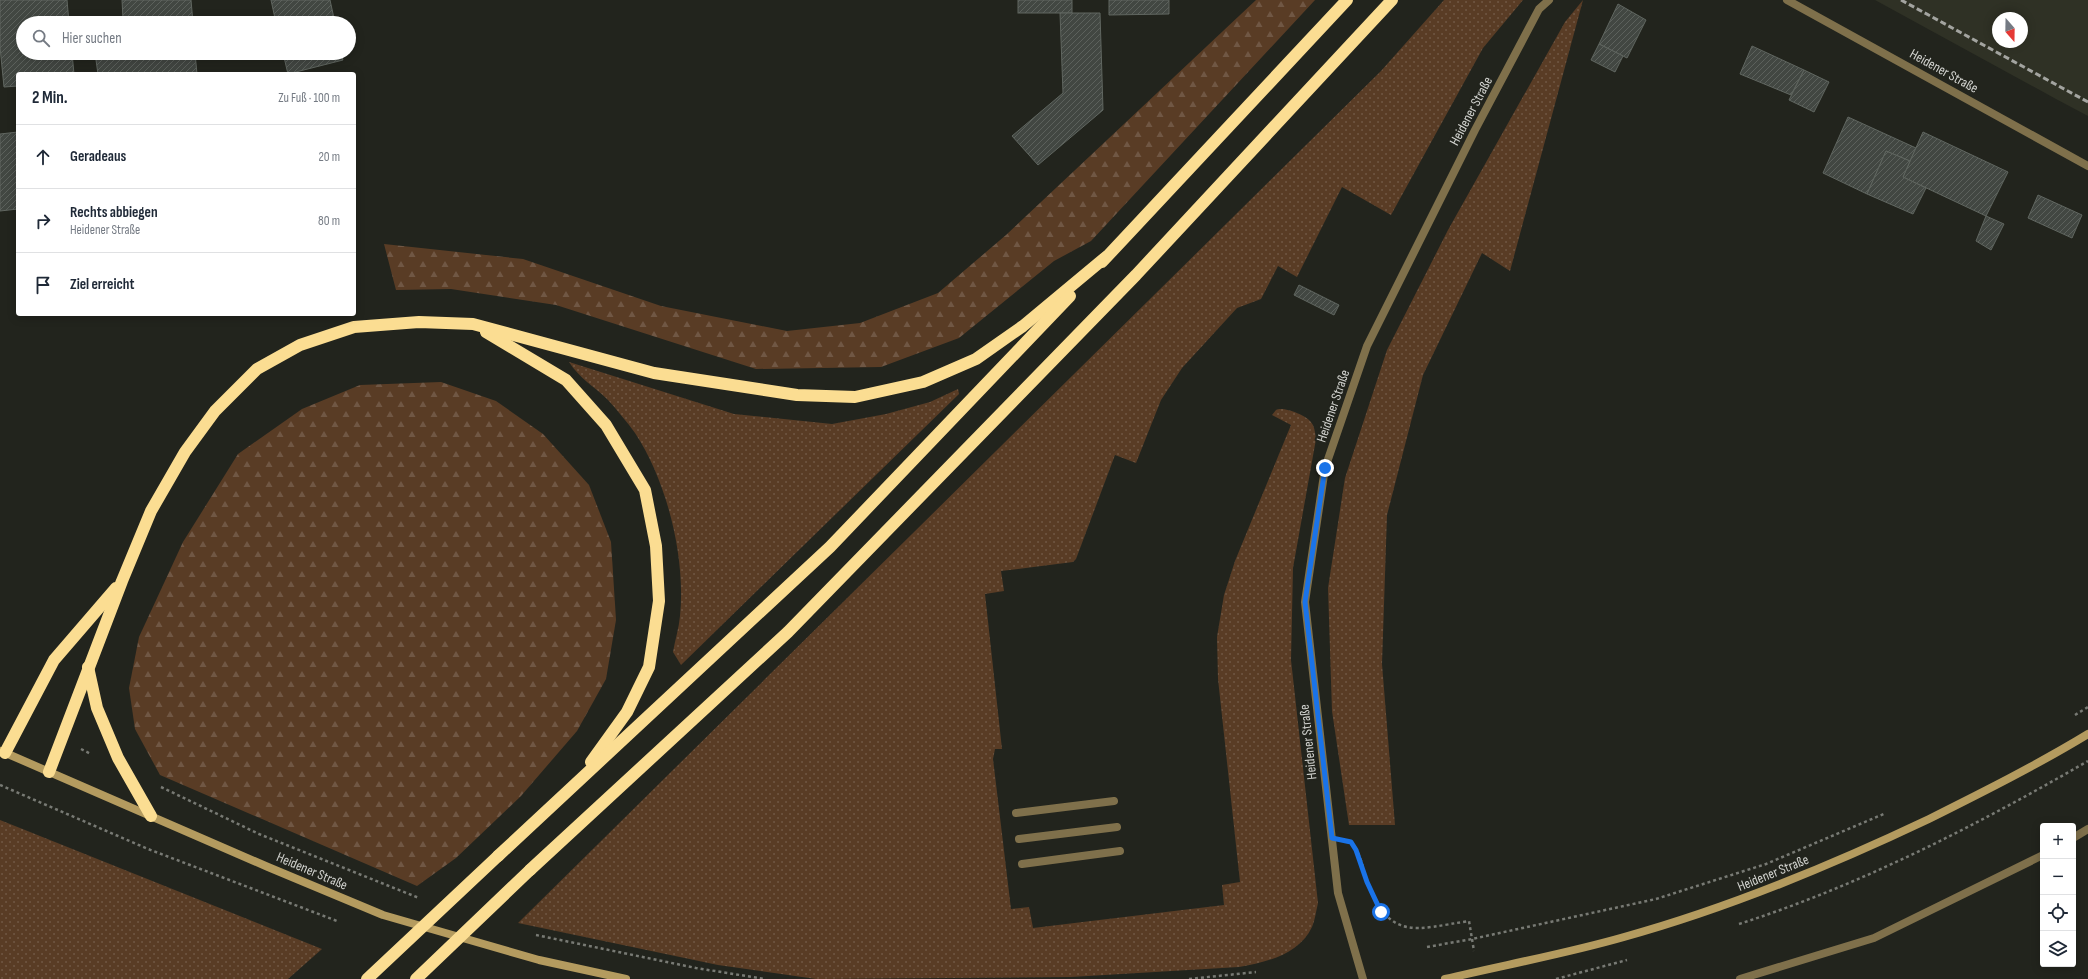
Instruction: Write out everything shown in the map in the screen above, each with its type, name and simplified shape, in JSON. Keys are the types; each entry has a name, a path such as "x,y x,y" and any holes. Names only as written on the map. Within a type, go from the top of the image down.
{"highway":[{"path":"367,979 830,547 1106,257 1347,0"},
{"path":"416,979 530,870 788,632 1136,275 1392,0"},
{"path":"49,772 88,667 151,511 184,452 215,411 256,368 300,345 354,327 419,322 474,324 654,373 797,395 855,397 924,382 976,359 1023,326 1106,257"},
{"path":"474,324 566,380 606,425 645,490 656,546 660,601 648,667 627,712 592,762 498,856"},
{"path":"2,752 54,660 122,581"},
{"path":"88,667 97,708 125,769 151,816"}],"main road":[{"name":"Heidener Straße","path":"1445,979 1624,938 1738,901 1881,842 1971,798 2054,754 2088,734"},
{"name":"Heidener Straße","path":"2,752 383,915 539,960 626,979"}],"street":[{"name":"Heidener Straße","path":"1363,979 1338,893 1305,602 1325,468 1367,346 1474,130 1539,9 1549,0"},
{"name":"Heidener Straße","path":"1787,0 2088,166"},
{"path":"1016,813 1114,801"},
{"path":"1019,839 1117,826"},
{"path":"2076,836 2088,829"},
{"path":"1022,864 1120,851"},
{"path":"1740,979 1874,938 2040,856"}],"path":[{"path":"2068,720 2088,707"},
{"path":"61,740 125,769"},
{"path":"0,785 148,849 338,921"},
{"path":"158,785 259,834 425,901"},
{"path":"1427,946 1472,939 1656,899 1766,864 1889,812"},
{"path":"1332,838 1351,842 1356,850 1367,882 1381,912 1398,925 1417,929 1469,921 1478,971"},
{"path":"530,934 688,967 765,979"},
{"path":"1189,979 1256,972"}],"shaded area":[{"path":"1875,0 2088,0 2088,116 2056,99"}],"green space":[{"path":"1256,0 1315,0 1091,241 1054,261 959,338 881,367 756,369 556,305 451,289 396,290 384,244 523,259 661,306 787,331 860,323 938,293 1006,235"},
{"path":"1444,0 1523,0 1483,48 1391,215 1342,187 1297,277 1278,266 1261,299 1237,308 1182,368 1161,400 1136,463 1115,455 1076,559 1073,562 1001,571 1004,591 985,594 1002,749 995,749 993,759 1011,909 1029,907 1033,928 1224,905 1222,885 1240,882 1218,679 1217,637 1224,595 1235,561 1291,425 1272,415 1279,409 1289,410 1299,414 1312,423 1316,439 1293,568 1291,660 1318,903 1312,927 1306,937 1299,944 1290,951 1271,960 1239,967 1071,977 816,979 718,965 518,923 1381,71"},
{"path":"1583,0 1510,271 1482,253 1423,375 1387,515 1382,664 1395,825 1349,825 1332,711 1328,588 1345,478 1387,350 1448,230 1565,22"},
{"path":"569,362 734,414 832,424 886,414 930,402 958,389 959,394 681,665 673,652 680,616 680,570 677,545 665,497 646,452 635,433 608,400 582,378"},
{"path":"441,382 496,401 543,434 589,485 611,542 616,620 606,679 577,731 521,796 456,858 417,886 160,775 135,729 129,688 139,637 183,542 238,454 302,409 360,385"},
{"path":"0,820 322,949 288,979 0,979"}],"building":[{"path":"0,0 67,0 68,16 16,16 16,60 73,60 74,72 16,72 16,86 4,87 0,47"},
{"path":"122,0 191,0 192,16 123,16"},
{"path":"271,0 330,0 333,16 274,16"},
{"path":"1018,0 1072,0 1072,13 1018,13"},
{"path":"1109,0 1169,0 1169,14 1109,15"},
{"path":"1618,4 1646,20 1627,58 1599,44"},
{"path":"1060,13 1100,13 1103,110 1038,165 1012,136 1063,93"},
{"path":"1599,44 1623,56 1615,72 1591,60"},
{"path":"1752,46 1804,70 1791,95 1740,74"},
{"path":"96,60 196,60 197,72 98,72"},
{"path":"285,60 343,60 296,72 288,72"},
{"path":"1804,70 1829,82 1814,112 1789,100"},
{"path":"1848,117 1916,148 1910,161 1886,151 1867,194 1823,173"},
{"path":"16,132 16,209 0,211 0,134"},
{"path":"1923,132 2008,172 1986,216 1903,177"},
{"path":"1886,151 1910,161 1903,177 1926,188 1913,214 1867,194"},
{"path":"2038,195 2082,215 2072,238 2028,218"},
{"path":"1986,216 2004,224 1991,250 1976,241"},
{"path":"1299,285 1339,305 1334,315 1294,295"}],"railway":[{"path":"1901,0 2088,102"}],"route":[{"path":"1325,468 1305,602 1332,838 1351,842 1356,850 1367,882 1381,912"}]}
